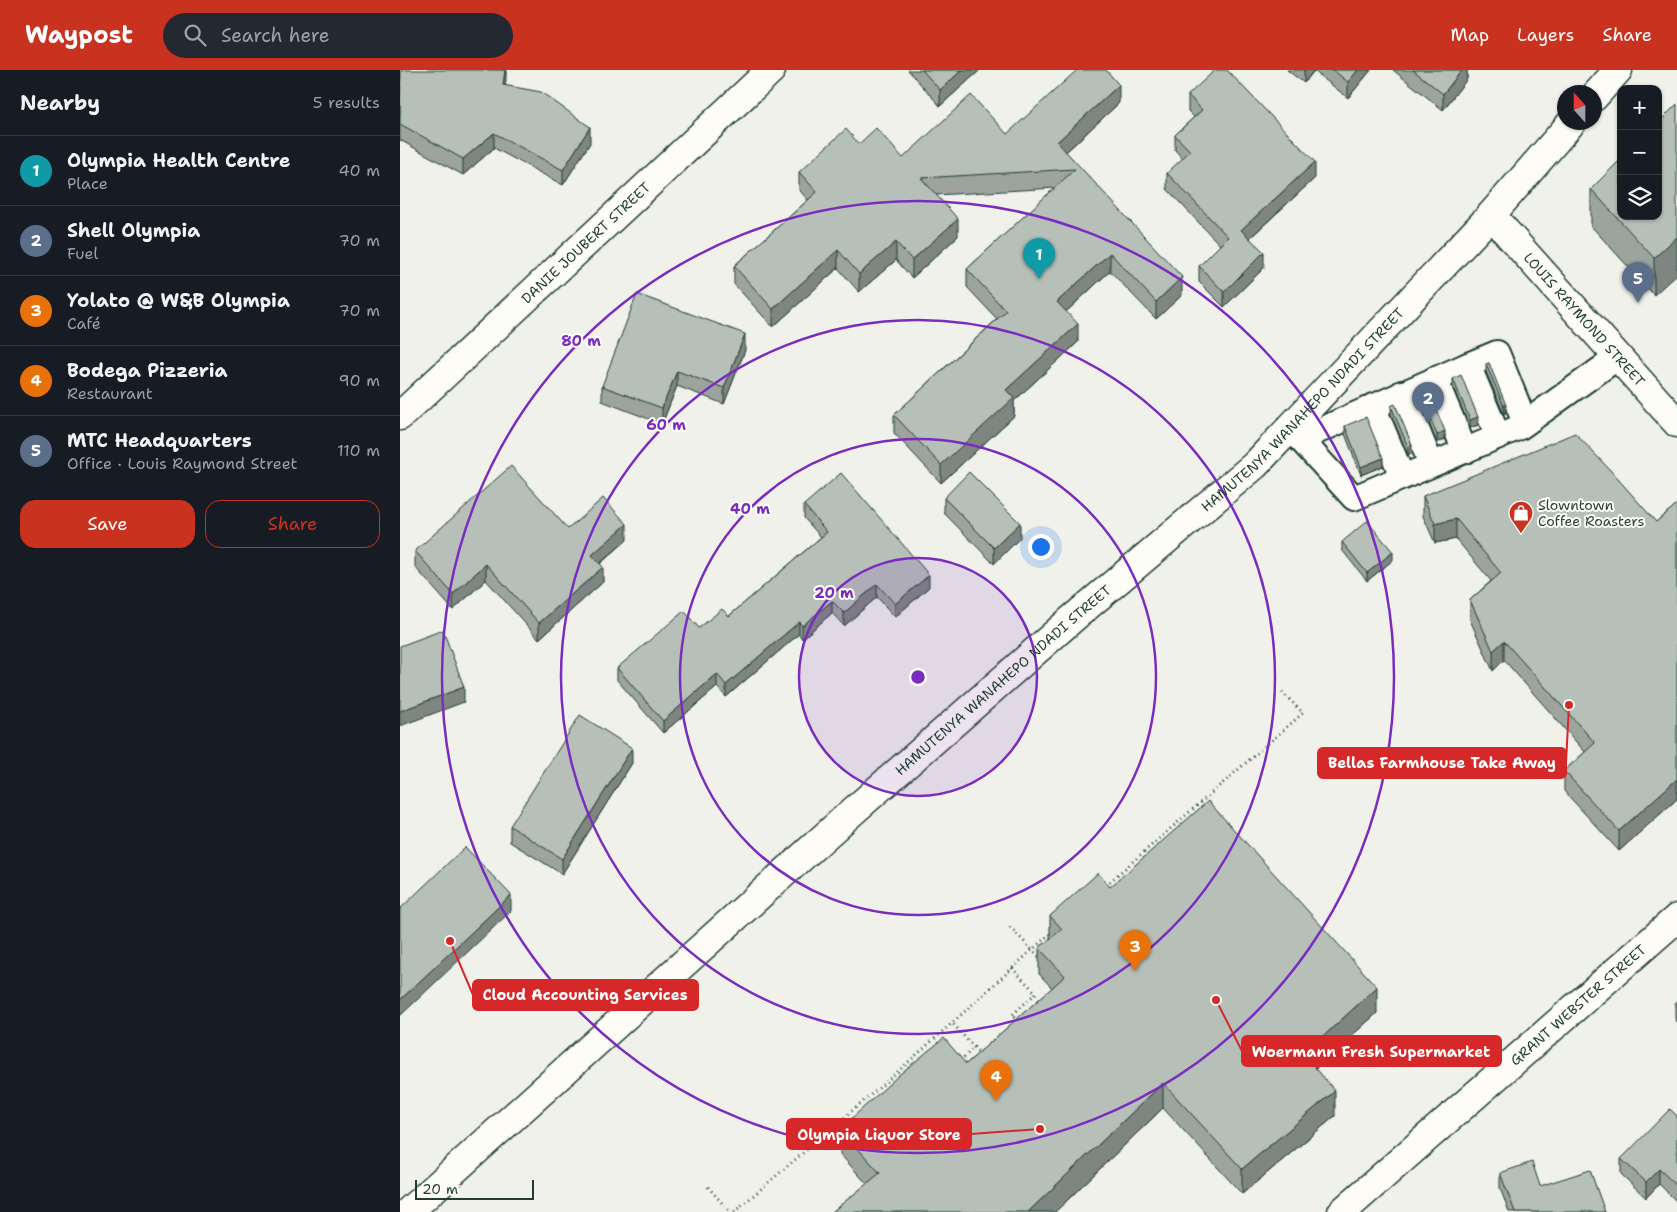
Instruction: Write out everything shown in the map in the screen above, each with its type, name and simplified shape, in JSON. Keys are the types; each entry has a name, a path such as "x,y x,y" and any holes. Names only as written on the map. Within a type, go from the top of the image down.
{"street":[{"name":"DANIE JOUBERT STREET","path":"400,416 771,70"},
{"path":"1602,88 1618,70"},
{"name":"HAMUTENYA WANAHEPO NDADI STREET","path":"408,1212 842,821 1072,619 1255,465 1295,434 1565,130"},
{"name":"LOUIS RAYMOND STREET","path":"1491,215 1677,423"},
{"name":"GRANT WEBSTER STREET","path":"1342,1212 1677,918"}],"lane":[{"path":"1525,423 1496,353 1373,406 1295,434 1354,498 1520,427 1618,357"},
{"path":"1468,365 1498,436"},
{"path":"1435,379 1464,451"},
{"path":"1402,393 1431,464"},
{"path":"1373,406 1402,476"}],"path":[{"path":"1100,890 1303,714 1282,692"},
{"path":"1010,927 1043,960"},
{"path":"708,1187 732,1212 894,1075 1055,930"},
{"path":"1012,968 1036,993 1012,1015 1022,1025"},
{"path":"952,1023 983,1057"},
{"path":"954,1067 974,1048"}],"building":[{"path":"401,70 505,70 503,85 541,92 590,127 563,170 494,133 463,159 400,124"},
{"path":"922,70 962,70 940,90"},
{"path":"1077,70 1106,70 1119,85 1057,142 1182,277 1156,302 1110,253 1057,302 1078,324 1006,390 1014,398 941,465 894,415 1006,311 967,269 1075,169 921,178 958,219 912,260 896,242 859,274 838,250 773,309 734,266 817,192 799,172 846,129 859,144 876,128 903,158 971,95 1007,134"},
{"path":"1215,70 1227,70 1315,162 1241,230 1264,252 1224,292 1199,266 1228,237 1167,173 1190,151 1175,135 1202,110 1188,95"},
{"path":"1333,70 1358,70 1348,82"},
{"path":"1413,70 1462,70 1443,94"},
{"path":"1677,104 1677,237 1654,258 1619,220 1662,220 1662,119"},
{"path":"1617,163 1617,217 1591,189"},
{"path":"637,294 745,334 724,388 677,371 662,408 602,386"},
{"path":"1489,363 1506,405 1504,406 1486,364"},
{"path":"1461,375 1478,417 1470,420 1453,379"},
{"path":"1428,390 1445,431 1437,435 1420,393"},
{"path":"1395,404 1412,445 1408,447 1391,406"},
{"path":"1366,417 1383,458 1361,467 1345,426"},
{"path":"1575,433 1656,522 1677,504 1677,779 1619,831 1564,771 1595,743 1504,641 1493,651 1470,600 1501,573 1456,519 1435,524 1423,496"},
{"path":"511,466 568,529 603,498 627,524 592,555 603,567 539,623 486,564 453,594 415,551"},
{"path":"969,472 1020,523 994,548 944,498"},
{"path":"841,473 929,575 895,604 877,584 844,613 832,601 802,626 799,622 726,685 717,674 663,721 617,668 684,611 699,628 722,609 729,616 827,532 804,505"},
{"path":"1367,521 1393,552 1367,573 1342,542"},
{"path":"443,630 464,687 400,711 400,646"},
{"path":"580,715 632,748 562,859 510,826"},
{"path":"1208,801 1377,987 1304,1054 1335,1091 1242,1169 1163,1083 1028,1212 832,1212 880,1173 840,1129 900,1074 944,1038 966,1064 1065,976 1039,948 1062,929 1050,916 1098,873 1110,887"},
{"path":"465,847 511,895 400,1000 400,909"},
{"path":"1670,1109 1677,1116 1677,1186 1659,1169 1646,1182 1621,1159"},
{"path":"1532,1162 1540,1186 1590,1170 1605,1212 1515,1212 1500,1173"}],"place":[{"name":"Olympia Health Centre","path":"1039,279"},
{"name":"MTC Headquarters","path":"1638,303"},
{"name":"Shell Olympia","path":"1428,423"},
{"name":"Slowntown Coffee Roasters","path":"1521,534"},
{"name":"Bellas Farmhouse Take Away","path":"1569,705"},
{"name":"Cloud Accounting Services","path":"450,941"},
{"name":"Yolato @ W&B Olympia","path":"1135,971"},
{"name":"Woermann Fresh Supermarket","path":"1216,1000"},
{"name":"Bodega Pizzeria","path":"996,1101"},
{"name":"Olympia Liquor Store","path":"1040,1129"}]}
